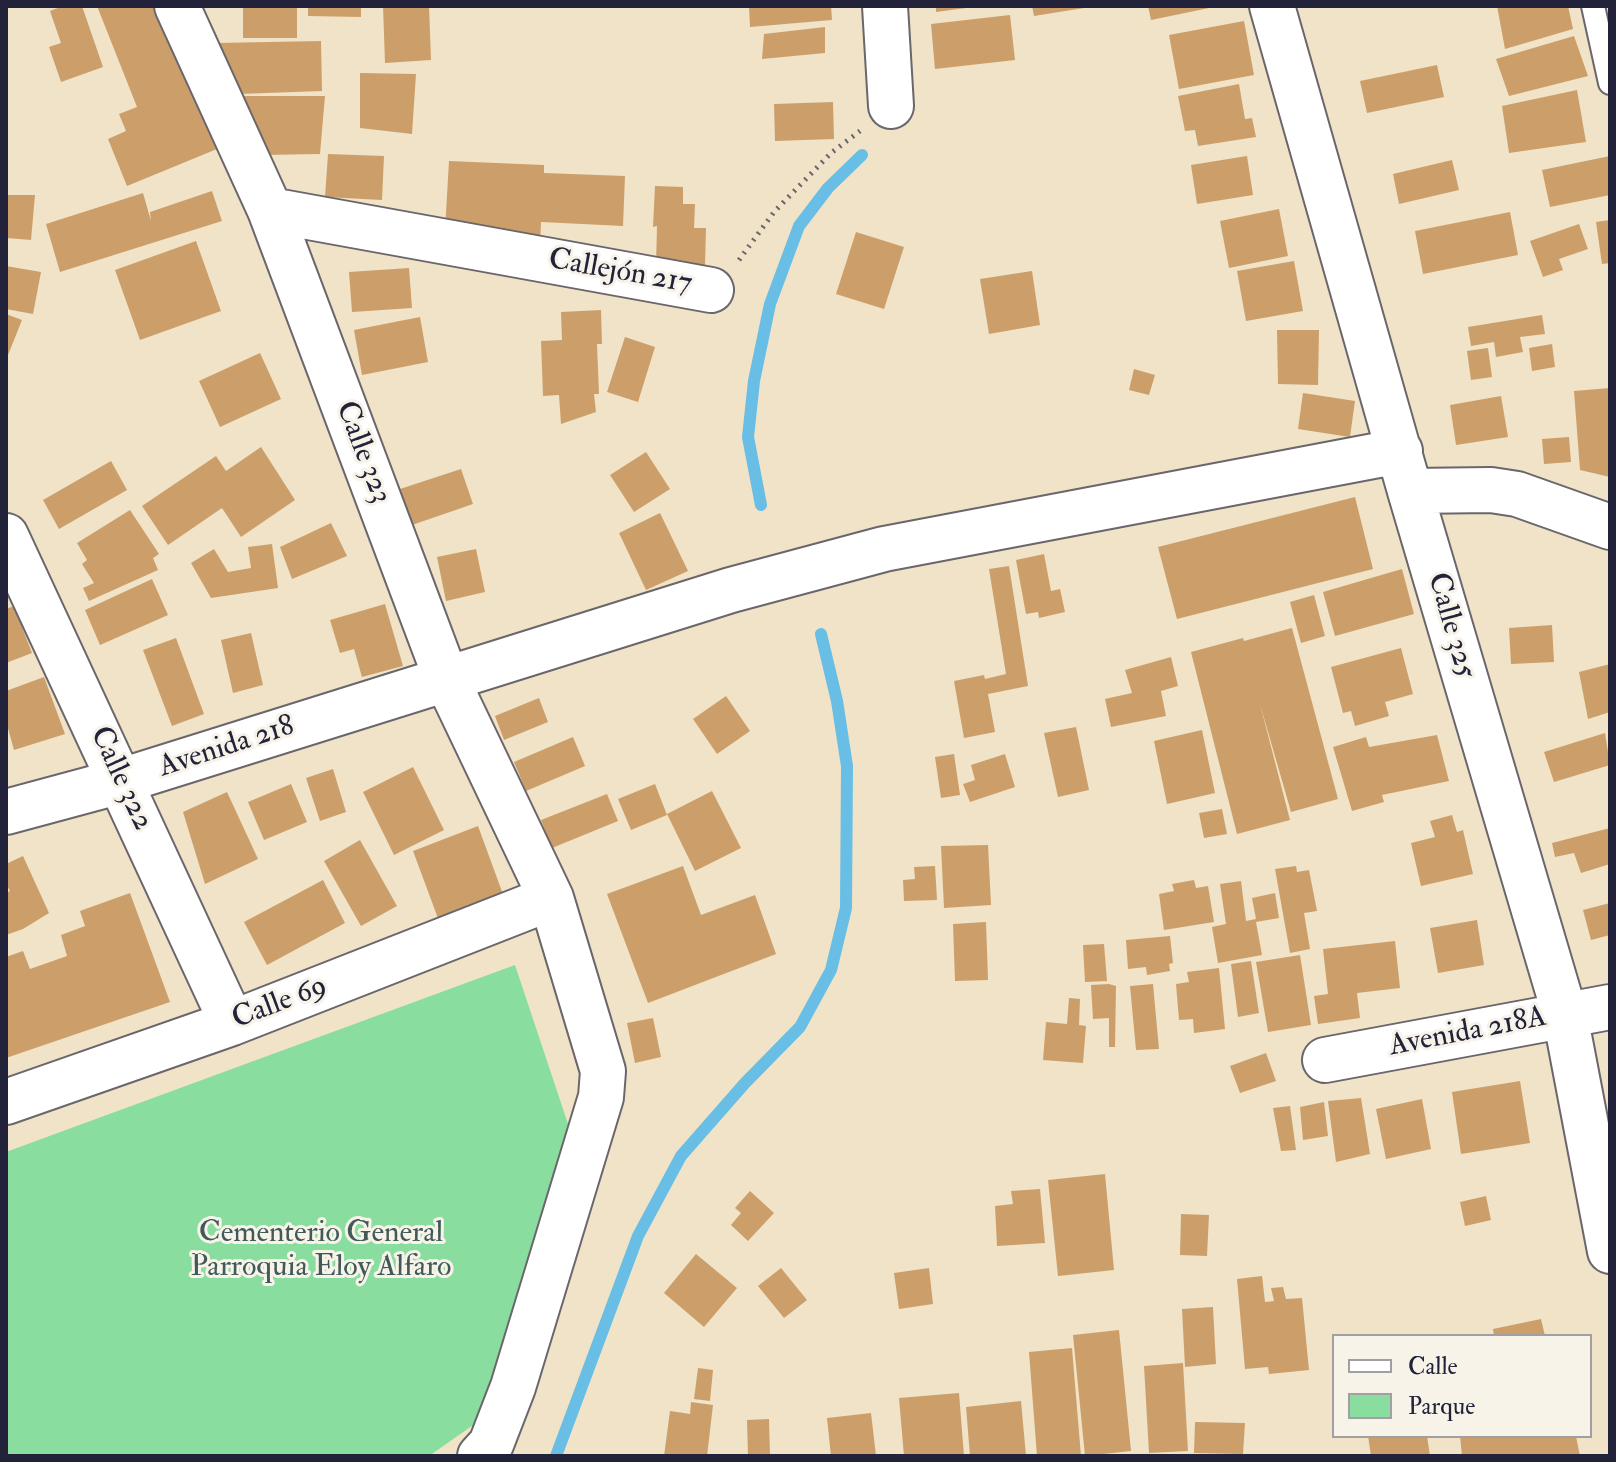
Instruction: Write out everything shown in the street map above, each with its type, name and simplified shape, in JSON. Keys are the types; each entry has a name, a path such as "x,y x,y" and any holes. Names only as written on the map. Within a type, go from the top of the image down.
{"street":[{"name":"Calle 323","path":"177,6 270,210 446,678 551,898 603,1071 601,1097 513,1387 491,1444 480,1456"},
{"path":"885,6 891,106"},
{"name":"Calle 325","path":"1272,6 1565,1015 1610,1251"},
{"name":"Callejón 217","path":"270,210 711,290"},
{"name":"Avenida 218","path":"6,812 121,781 731,590 884,549 1405,471 1517,494 1610,527"},
{"name":"Calle 322","path":"6,536 232,1023"},
{"name":"Calle 69","path":"6,1102 232,1023 551,898"},
{"name":"Avenida 218A","path":"1325,1060 1610,1007"}],"lane":[{"path":"1593,6 1610,83"}],"path":[{"name":"Callejón 217","path":"711,290 802,182 831,153 891,106"}],"green space":[{"name":"Cementerio General Parroquia Eloy Alfaro","path":"515,965 570,1130 486,1416 429,1456 6,1456 6,1152"}],"building":[{"path":"63,6 82,6 103,67 61,82 49,47 61,43 50,11"},
{"path":"97,6 160,6 217,149 127,186 108,139 126,131 119,114 137,107"},
{"path":"243,6 297,6 297,38 243,38"},
{"path":"308,6 361,6 361,17 308,16"},
{"path":"383,6 429,6 431,60 385,63"},
{"path":"749,6 831,6 832,20 750,27"},
{"path":"936,6 966,6 966,8 936,12"},
{"path":"1032,6 1084,6 1084,8 1034,16"},
{"path":"1148,6 1213,6 1214,7 1151,20"},
{"path":"1497,6 1568,6 1573,29 1505,49"},
{"path":"1010,15 1015,60 935,69 931,24"},
{"path":"1244,21 1254,75 1179,89 1169,35"},
{"path":"825,27 825,53 762,59 764,34"},
{"path":"1574,36 1588,76 1509,96 1496,59"},
{"path":"321,41 322,91 239,94 217,43"},
{"path":"1437,65 1444,97 1367,113 1360,81"},
{"path":"360,73 416,74 412,134 360,128"},
{"path":"1239,84 1245,119 1252,118 1256,137 1198,146 1195,130 1185,131 1178,96"},
{"path":"1577,90 1586,142 1509,153 1502,106"},
{"path":"243,96 325,96 320,154 263,155"},
{"path":"833,102 834,139 775,141 774,104"},
{"path":"328,154 384,156 382,200 325,197"},
{"path":"1247,156 1253,195 1197,204 1191,165"},
{"path":"1610,156 1610,195 1550,207 1542,170"},
{"path":"1452,160 1459,190 1399,204 1393,174"},
{"path":"449,161 544,165 544,173 625,176 623,226 541,222 540,244 445,230"},
{"path":"655,186 683,187 683,204 695,204 694,228 706,228 705,266 656,265 657,226 653,227"},
{"path":"212,191 222,221 60,272 46,224 143,193 151,221 150,212"},
{"path":"6,195 35,195 31,240 6,238"},
{"path":"1279,209 1288,256 1229,268 1220,221"},
{"path":"1510,212 1518,255 1423,274 1415,231"},
{"path":"1610,220 1610,263 1602,264 1596,222"},
{"path":"1579,224 1588,249 1559,259 1563,270 1543,277 1530,241"},
{"path":"856,232 904,247 884,309 836,294"},
{"path":"196,241 221,311 140,340 115,270"},
{"path":"1294,261 1303,311 1246,321 1237,271"},
{"path":"6,266 41,272 33,314 6,309"},
{"path":"409,268 412,308 352,312 349,272"},
{"path":"1032,271 1040,325 989,334 980,279"},
{"path":"601,310 602,344 597,344 599,394 594,394 596,412 561,424 559,395 543,396 541,341 562,340 561,312"},
{"path":"6,314 22,320 6,360"},
{"path":"1542,315 1545,334 1520,337 1523,352 1496,357 1494,342 1471,346 1468,327"},
{"path":"420,317 428,362 362,375 354,330"},
{"path":"1277,330 1319,330 1318,385 1278,384"},
{"path":"625,337 655,347 638,402 607,392"},
{"path":"1552,344 1555,367 1532,371 1529,348"},
{"path":"1488,348 1492,377 1471,380 1467,351"},
{"path":"260,353 281,399 220,427 199,381"},
{"path":"1134,369 1155,375 1149,395 1129,390"},
{"path":"1610,388 1610,477 1580,470 1574,391"},
{"path":"1303,393 1355,401 1350,437 1298,429"},
{"path":"1501,396 1508,437 1456,445 1450,405"},
{"path":"1569,437 1571,462 1544,464 1542,439"},
{"path":"261,447 295,500 241,537 222,508 168,545 142,506 216,456 226,471"},
{"path":"646,452 670,489 634,512 610,475"},
{"path":"111,461 127,490 59,529 43,500"},
{"path":"461,469 473,504 412,525 400,489"},
{"path":"1355,497 1373,569 1177,619 1158,547"},
{"path":"130,510 159,554 153,558 158,570 89,601 83,588 94,583 82,564 87,560 77,543"},
{"path":"660,513 688,571 646,590 619,533"},
{"path":"331,523 347,556 292,579 280,547"},
{"path":"272,544 278,588 211,598 191,563 214,549 228,572 251,568 248,547"},
{"path":"476,549 485,592 446,601 437,557"},
{"path":"1044,554 1051,591 1060,589 1065,612 1039,618 1038,612 1026,614 1016,560"},
{"path":"1009,566 1028,686 988,694 995,732 964,738 954,681 1006,674 989,569"},
{"path":"1402,569 1414,614 1335,636 1323,592"},
{"path":"152,579 168,615 100,645 85,610"},
{"path":"1314,595 1325,636 1301,643 1290,602"},
{"path":"385,604 403,666 362,677 354,649 340,653 330,620"},
{"path":"14,606 32,653 6,663 6,609"},
{"path":"1552,625 1554,662 1511,664 1509,628"},
{"path":"1292,628 1338,799 1291,812 1260,704 1290,820 1237,834 1191,652"},
{"path":"251,633 263,685 233,693 221,640"},
{"path":"176,638 204,714 172,726 143,650"},
{"path":"1401,648 1413,694 1385,702 1389,716 1355,726 1351,711 1343,713 1331,667"},
{"path":"1171,657 1178,686 1161,691 1166,716 1111,727 1105,699 1132,693 1125,670"},
{"path":"1610,664 1610,712 1588,719 1579,672"},
{"path":"44,677 65,734 14,750 6,721 6,691"},
{"path":"726,696 750,731 717,754 693,719"},
{"path":"539,698 548,722 504,740 495,716"},
{"path":"1076,727 1089,790 1058,797 1044,733"},
{"path":"1202,730 1215,793 1167,804 1154,741"},
{"path":"1605,733 1610,765 1554,782 1544,752"},
{"path":"1437,735 1449,781 1382,795 1384,802 1352,811 1333,747 1366,737 1369,747"},
{"path":"573,737 585,766 526,791 514,762"},
{"path":"954,754 960,795 941,798 935,757"},
{"path":"1005,754 1015,787 970,802 963,784 975,780 971,765"},
{"path":"413,767 444,830 394,855 363,792"},
{"path":"333,769 346,812 320,821 306,778"},
{"path":"291,784 307,822 264,840 248,802"},
{"path":"655,784 667,815 631,830 618,799"},
{"path":"712,791 741,848 695,871 667,814"},
{"path":"227,792 258,859 205,884 183,812"},
{"path":"607,794 618,821 552,848 541,820"},
{"path":"1222,809 1227,834 1204,838 1199,813"},
{"path":"1452,815 1457,832 1463,830 1473,874 1421,886 1411,843 1435,837 1430,821"},
{"path":"478,826 504,897 439,921 413,851"},
{"path":"1610,828 1610,864 1581,873 1574,853 1555,857 1552,843"},
{"path":"360,840 397,906 361,926 324,861"},
{"path":"988,845 991,905 944,908 941,846"},
{"path":"23,856 49,913 23,929 6,935 6,893 10,891 6,884 6,864"},
{"path":"683,866 701,915 755,895 776,954 648,1003 607,894"},
{"path":"935,866 937,900 904,901 903,880 915,879 914,867"},
{"path":"1296,866 1297,872 1309,870 1317,911 1304,913 1310,949 1290,953 1275,869"},
{"path":"323,880 345,923 267,965 244,922"},
{"path":"1194,880 1196,888 1208,886 1214,922 1164,930 1159,894 1174,891 1172,884"},
{"path":"1241,881 1246,921 1256,919 1252,898 1275,893 1279,918 1256,922 1262,955 1218,963 1212,927 1226,924 1220,884"},
{"path":"130,893 170,1002 6,1058 6,957 23,951 30,969 67,956 61,935 85,926 80,911"},
{"path":"1610,903 1610,935 1591,940 1583,910"},
{"path":"1477,920 1484,965 1438,973 1430,928"},
{"path":"986,922 988,980 955,981 953,924"},
{"path":"1170,936 1173,963 1169,964 1170,971 1147,975 1146,967 1128,969 1126,940"},
{"path":"1395,941 1400,988 1357,993 1360,1018 1318,1024 1314,996 1328,994 1323,949"},
{"path":"1104,944 1107,981 1085,982 1083,945"},
{"path":"1300,955 1311,1025 1268,1032 1256,962"},
{"path":"1251,961 1259,1013 1238,1017 1231,964"},
{"path":"1219,968 1225,1029 1194,1033 1193,1019 1179,1020 1176,984 1189,982 1187,972"},
{"path":"1153,984 1159,1049 1136,1050 1130,986"},
{"path":"1091,985 1116,986 1115,1047 1109,1047 1109,1018 1093,1019"},
{"path":"1069,998 1080,999 1079,1025 1086,1026 1083,1063 1043,1060 1046,1022 1067,1024"},
{"path":"653,1018 661,1057 635,1063 627,1023"},
{"path":"1266,1053 1276,1081 1240,1093 1230,1066"},
{"path":"1520,1081 1530,1143 1461,1154 1452,1092"},
{"path":"1361,1098 1370,1154 1336,1162 1328,1101"},
{"path":"1422,1099 1431,1149 1386,1159 1376,1109"},
{"path":"1324,1102 1328,1136 1303,1140 1300,1107"},
{"path":"1290,1106 1296,1150 1281,1151 1273,1108"},
{"path":"1105,1174 1114,1270 1058,1276 1048,1180"},
{"path":"1040,1189 1045,1243 997,1246 995,1206 1013,1204 1011,1191"},
{"path":"750,1191 774,1213 748,1241 731,1225 741,1213 735,1208"},
{"path":"1486,1196 1491,1220 1465,1226 1460,1202"},
{"path":"1181,1214 1209,1215 1207,1256 1180,1255"},
{"path":"696,1254 737,1288 704,1327 664,1293"},
{"path":"781,1268 807,1300 784,1318 758,1286"},
{"path":"929,1268 933,1304 899,1309 894,1273"},
{"path":"1262,1276 1265,1302 1274,1301 1271,1288 1283,1287 1286,1299 1302,1298 1309,1370 1269,1374 1268,1367 1245,1369 1237,1279"},
{"path":"1213,1307 1216,1364 1185,1367 1182,1309"},
{"path":"1541,1319 1545,1334 1494,1334 1493,1329"},
{"path":"1119,1330 1131,1451 1085,1456 1073,1335"},
{"path":"1072,1348 1081,1456 1037,1456 1029,1352"},
{"path":"1183,1363 1188,1451 1149,1453 1144,1366"},
{"path":"698,1368 713,1370 710,1401 694,1399"},
{"path":"959,1393 964,1456 904,1456 899,1398"},
{"path":"1021,1401 1026,1456 970,1456 966,1407"},
{"path":"691,1402 713,1405 707,1456 664,1456 670,1411 690,1414"},
{"path":"871,1413 876,1456 831,1456 827,1418"},
{"path":"769,1419 770,1456 748,1456 747,1420"},
{"path":"1195,1422 1245,1423 1243,1454 1194,1453"},
{"path":"1368,1438 1427,1438 1430,1456 1371,1456"},
{"path":"1460,1438 1576,1438 1580,1456 1462,1456"}],"waterway":[{"path":"761,505 748,437 754,381 770,304 799,226 828,188 862,155"},
{"path":"556,1456 638,1236 681,1156 745,1083 800,1027 831,970 846,908 847,766 837,701 821,634"}]}
